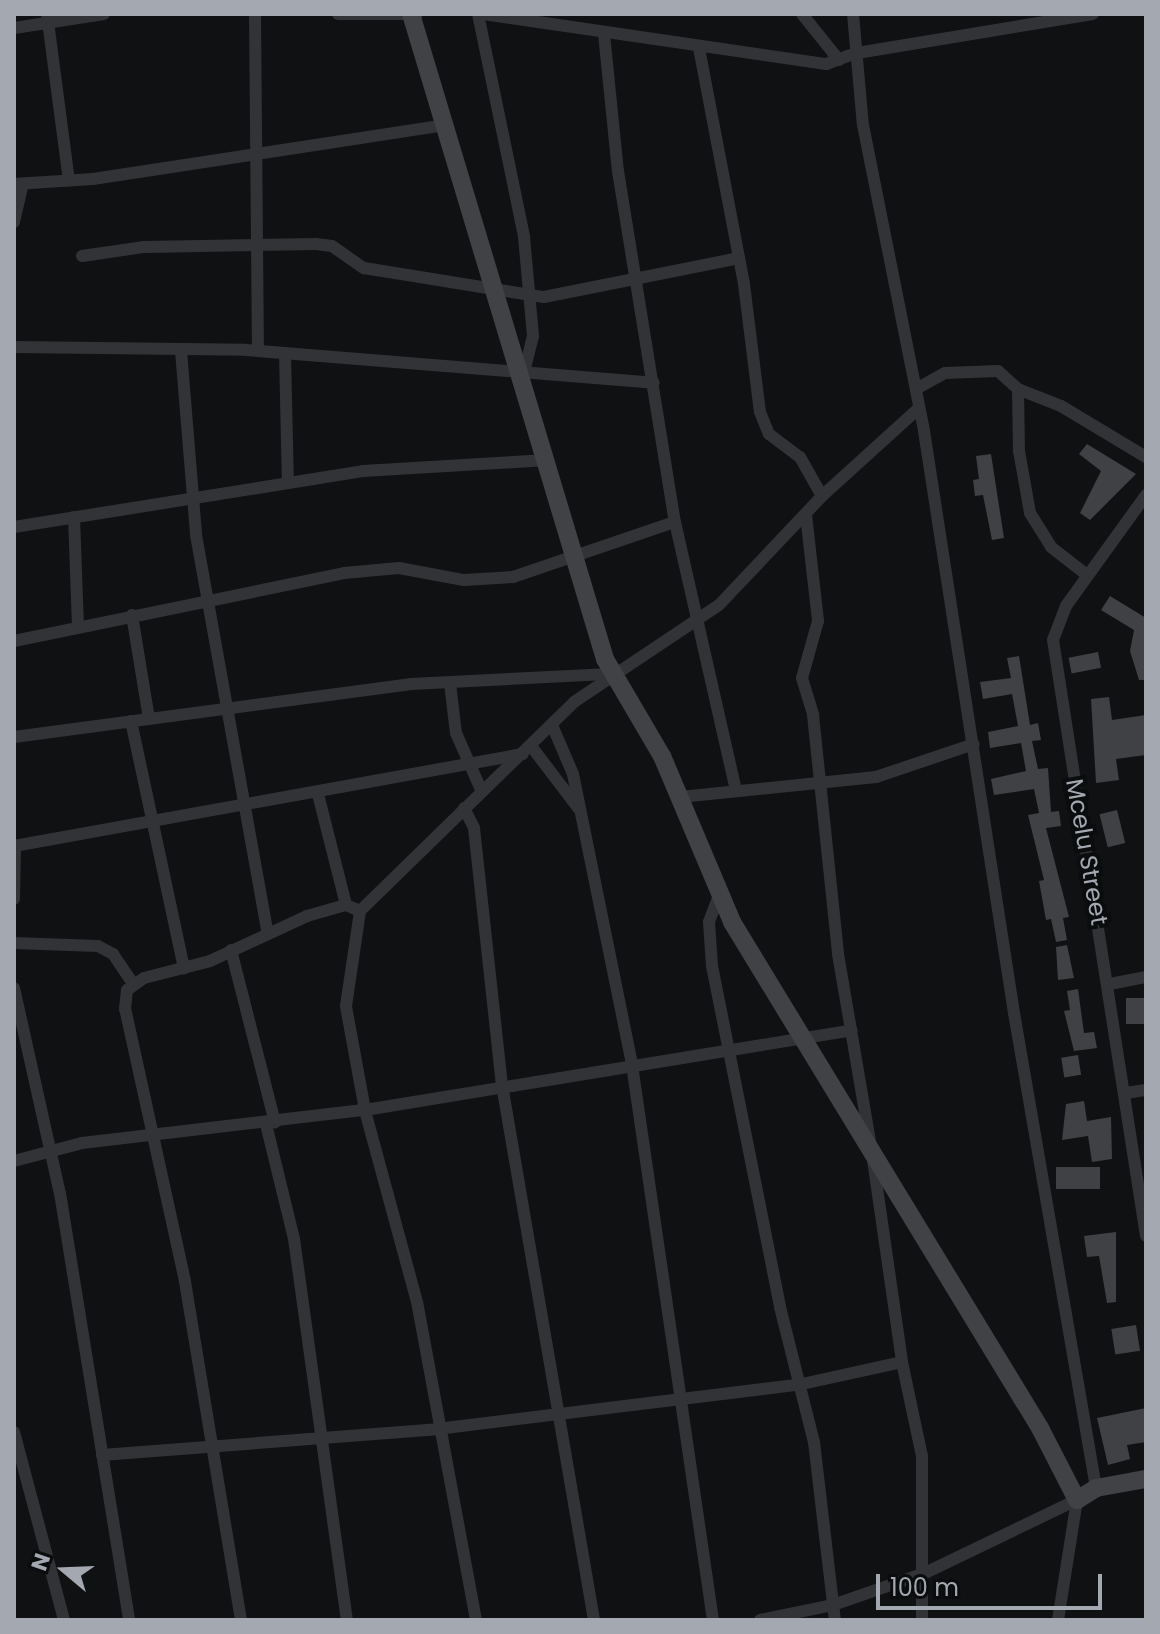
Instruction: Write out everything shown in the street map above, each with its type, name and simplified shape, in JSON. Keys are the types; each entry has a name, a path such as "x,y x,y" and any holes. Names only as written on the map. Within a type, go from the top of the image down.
{"street":[{"path":"14,28 47,18 104,14"},
{"path":"255,14 259,153 258,351"},
{"path":"338,14 413,14 574,555 613,674 680,797 720,893 870,1142 1077,1500 1058,1620"},
{"path":"523,376 531,360 530,295 480,14 513,16 604,34 787,61 839,60 857,53 1093,14"},
{"path":"802,14 839,60"},
{"path":"853,14 863,125 916,389 1096,1488"},
{"path":"47,18 69,181"},
{"path":"604,34 675,522 700,618 736,791"},
{"path":"699,48 739,258 760,412 769,434 800,457 822,496"},
{"path":"14,222 18,184 69,181 445,125"},
{"path":"82,256 257,244 332,246 364,268 530,295 576,295 739,258"},
{"path":"14,347 258,351 523,376 654,383"},
{"path":"181,351 192,497 225,708 267,931"},
{"path":"285,354 288,482"},
{"path":"916,389 945,373 998,371 1018,389 1061,406 1146,457"},
{"path":"1018,389 1019,451 1030,513 1051,547 1087,575"},
{"path":"476,1620 437,1429 417,1302 365,1110 346,1006 360,911 552,725 613,674 700,618 822,496 919,408"},
{"path":"14,527 363,471 548,460"},
{"name":"Mcelu Street","path":"1146,495 1087,575 1053,640 1145,1208 1146,1236"},
{"path":"806,515 818,621 802,678 823,786 851,1030 902,1362 922,1456 925,1573 922,1620"},
{"path":"74,517 78,626"},
{"path":"14,641 209,600 399,568 464,580 513,577 545,571 574,555 675,522"},
{"path":"132,615 149,719"},
{"path":"14,737 225,708 450,683 613,674"},
{"path":"450,683 456,733 482,792"},
{"path":"131,721 184,968"},
{"path":"552,725 573,774 632,1065 713,1620"},
{"path":"680,797 823,786 930,763 974,744"},
{"path":"14,899 14,846 151,820 318,794 527,750"},
{"path":"527,750 579,809"},
{"path":"318,794 346,905"},
{"path":"464,808 474,828 502,1085 594,1620"},
{"path":"720,893 709,922 712,966 734,1050 780,1307 802,1384 835,1620"},
{"path":"134,985 231,950 267,931 346,905 360,911"},
{"path":"14,943 98,946 113,954 134,985"},
{"path":"231,950 294,1239 319,1440 347,1620"},
{"path":"1110,984 1146,977"},
{"path":"134,985 125,1009 153,1136 241,1620"},
{"path":"14,988 50,1153 129,1620"},
{"path":"14,1161 153,1136 365,1110 502,1085 734,1050 803,1035 851,1030"},
{"path":"1126,1093 1146,1090"},
{"path":"102,1455 437,1429 558,1411 802,1384 902,1362"},
{"path":"14,1432 64,1620"},
{"path":"760,1620 833,1605 925,1573 1096,1488 1146,1479"}],"building":[{"path":"1087,444 1136,474 1090,520 1080,513 1101,471 1079,454"},
{"path":"991,454 1004,538 992,540 983,495 975,496 973,480 979,479 976,456"},
{"path":"1110,596 1146,618 1146,680 1139,680 1130,651 1134,630 1101,610"},
{"path":"1098,652 1101,668 1072,673 1069,658"},
{"path":"1019,656 1030,725 1038,723 1041,740 1032,741 1038,769 1048,768 1051,812 1059,811 1061,826 1046,828 1069,917 1063,918 1067,940 1056,942 1051,919 1046,920 1039,881 1044,880 1028,815 1039,813 1034,789 994,795 991,779 1026,771 1021,743 990,748 988,732 1018,726 1012,694 983,699 980,682 1011,678 1007,658"},
{"path":"1109,697 1112,720 1146,715 1146,755 1116,759 1119,780 1096,783 1091,699"},
{"path":"1117,810 1125,843 1108,847 1100,814"},
{"path":"1067,945 1074,978 1058,980 1056,947"},
{"path":"1078,989 1084,1033 1094,1032 1097,1048 1074,1051 1064,1011 1070,1010 1067,991"},
{"path":"1126,998 1146,998 1146,1024 1126,1024"},
{"path":"1078,1055 1081,1075 1064,1077 1061,1058"},
{"path":"1084,1101 1087,1121 1111,1117 1112,1159 1092,1162 1088,1136 1062,1140 1066,1104"},
{"path":"1056,1167 1100,1167 1100,1189 1056,1189"},
{"path":"1116,1232 1116,1302 1107,1303 1099,1256 1087,1257 1084,1236"},
{"path":"1136,1325 1140,1351 1115,1355 1111,1329"},
{"path":"1146,1408 1146,1442 1127,1445 1130,1459 1108,1465 1097,1418"}]}
